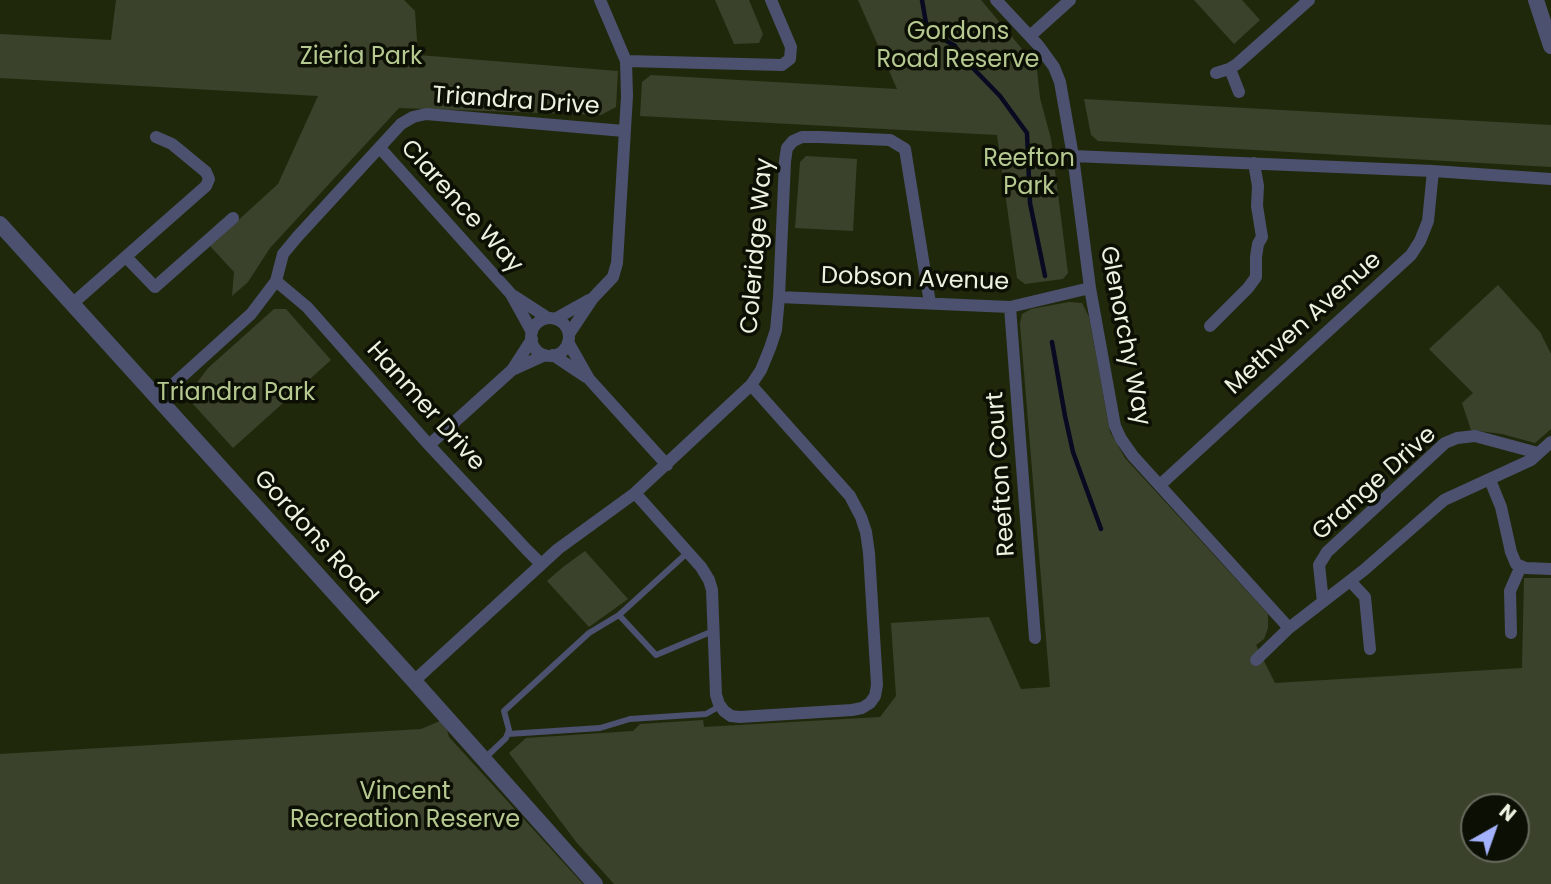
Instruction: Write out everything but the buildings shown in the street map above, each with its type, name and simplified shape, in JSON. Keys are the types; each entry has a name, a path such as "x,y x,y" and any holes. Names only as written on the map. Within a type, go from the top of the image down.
{"street":[{"path":"512,370 563,351 568,338 593,299 613,277 617,263 627,96 626,61 600,0"},
{"path":"626,61 782,65 790,59 791,47 771,0"},
{"name":"Glenorchy Way","path":"996,0 1038,45 1054,67 1060,82 1073,156 1090,288 1115,426 1121,439 1133,456 1289,628"},
{"path":"1030,36 1070,0"},
{"path":"1216,73 1237,64 1309,0"},
{"path":"1535,0 1551,46"},
{"path":"1230,69 1239,93"},
{"name":"Triandra Drive","path":"157,399 251,314 276,281 283,254 401,124 413,117 426,114 624,131"},
{"name":"Coleridge Way","path":"414,681 558,549 635,494 751,385 761,370 776,330 787,148 793,141 802,137 820,136 890,140 905,149 930,303"},
{"path":"72,304 206,186 209,179 206,172 172,144 156,138"},
{"name":"Clarence Way","path":"380,148 511,294 532,336"},
{"path":"1073,156 1433,170 1550,178"},
{"path":"1210,326 1256,277 1256,257 1262,237 1254,163"},
{"name":"Methven Avenue","path":"1160,485 1411,255 1428,222 1433,170"},
{"path":"126,257 155,287 233,218"},
{"name":"Gordons Road","path":"0,224 595,884"},
{"name":"Hanmer Drive","path":"276,281 307,307 429,445 541,564"},
{"name":"Dobson Avenue","path":"779,297 1010,307 1090,288"},
{"name":"Clarence Way","path":"511,294 552,318"},
{"path":"429,445 512,370 538,322 593,299"},
{"name":"Reefton Court","path":"1010,307 1035,638"},
{"path":"552,318 565,324 568,338 589,379 667,465"},
{"path":"532,336 536,349 589,379"},
{"path":"635,494 701,567 709,580 712,590 716,695 724,711 740,717 852,710 870,703 875,696 877,685 869,553 861,517 850,496 751,385"},
{"name":"Grange Drive","path":"1323,602 1319,565 1327,552 1445,443 1457,438 1475,436 1538,453"},
{"path":"1256,660 1289,628 1350,581 1444,500 1531,460 1551,442"},
{"path":"1490,480 1501,507 1516,564 1526,568 1551,569"},
{"path":"1511,634 1510,591 1521,566"},
{"path":"1350,581 1365,597 1370,649"}],"lane":[{"path":"483,759 508,734 504,711 589,633 619,615 688,552"},
{"path":"619,615 656,655 713,631"},
{"path":"508,734 600,727 630,719 704,715 720,706"}],"green space":[{"name":"Zieria Park","path":"116,0 404,0 415,11 418,55 618,71 616,107 601,115 399,108 270,248 248,282 232,296 234,272 210,246 278,184 318,96 0,78 0,34 111,40"},
{"path":"715,0 749,0 763,34 759,43 734,44"},
{"path":"858,0 981,0 1033,62 1051,139 1068,273 1063,279 1025,284 1017,278 997,135 640,116 642,82 651,75 897,89"},
{"path":"1194,0 1242,0 1260,20 1234,44"},
{"path":"1084,99 1551,125 1551,167 1098,141 1091,135"},
{"path":"806,156 857,159 853,231 795,228 800,162"},
{"path":"1498,285 1540,332 1551,354 1551,429 1535,443 1502,434 1471,430 1462,403 1473,393 1429,349"},
{"path":"1069,302 1082,303 1089,317 1110,432 1125,458 1268,614 1268,628 1264,639 1256,645 1275,683 1522,668 1524,578 1551,578 1551,884 614,884 577,843 509,753 526,738 633,731 640,724 703,720 704,727 880,717 896,696 891,623 989,617 1021,689 1050,687 1020,324 1022,314 1031,309"},
{"name":"Triandra Park","path":"274,309 286,309 331,360 233,448 193,404 190,392 208,368"},
{"path":"585,551 628,599 589,627 547,581"},
{"name":"Vincent Recreation Reserve","path":"440,721 449,737 583,884 0,884 0,754 421,729"}],"waterway":[{"path":"922,0 927,29 955,46 1000,96 1027,133 1030,203 1045,276"},
{"path":"1052,342 1073,452 1101,529"}],"park label":[{"name":"Gordons Road Reserve","path":"958,47"},
{"name":"Reefton Park","path":"1029,174"}]}
